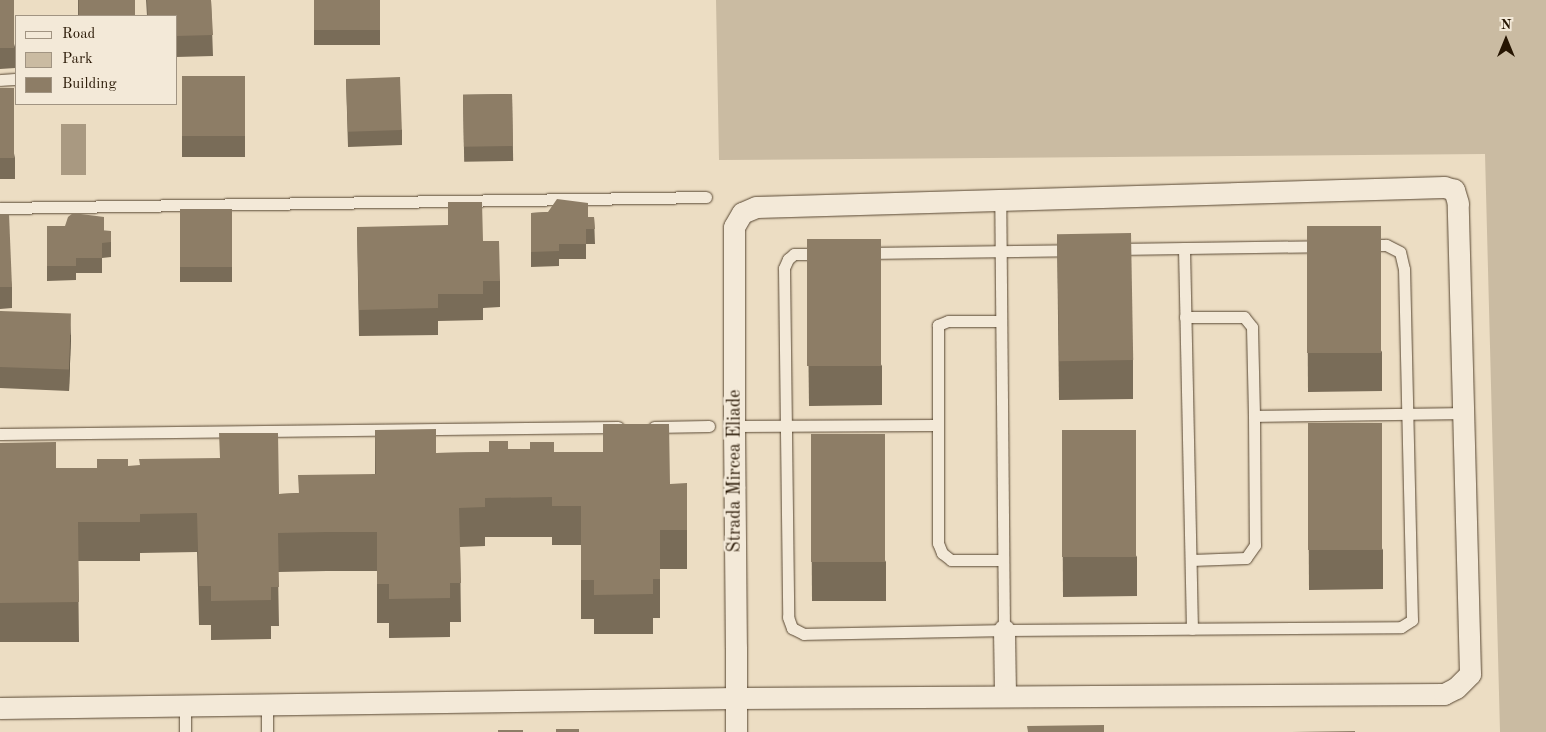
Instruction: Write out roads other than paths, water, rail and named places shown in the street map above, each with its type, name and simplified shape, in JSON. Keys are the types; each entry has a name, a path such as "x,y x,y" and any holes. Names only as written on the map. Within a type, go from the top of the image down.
{"street":[{"path":"0,708 1005,695 1444,694 1456,688 1470,674 1458,203 1454,190 1444,187 1000,201"},
{"name":"Strada Mircea Eliade","path":"736,732 734,227 742,212 756,207 1000,201"},
{"path":"1004,630 1005,695"}],"lane":[{"path":"0,80 15,79"},
{"path":"0,208 706,197"},
{"path":"1000,201 1004,630"},
{"path":"834,254 794,254 788,259 784,268 788,617 792,628 804,634 1004,630 1401,627 1412,620 1404,269 1400,252 1386,245 1357,246"},
{"path":"1106,250 1338,246"},
{"path":"1184,248 1192,629"},
{"path":"853,254 1087,250"},
{"path":"1185,317 1244,317 1252,327 1255,544 1246,558 1191,560"},
{"path":"1000,321 948,321 938,325 938,543 942,554 951,560 1003,560"},
{"path":"1254,416 1463,413"},
{"path":"734,426 937,425"},
{"path":"0,434 709,426"},
{"path":"267,704 267,732"},
{"path":"185,705 185,732"}]}
